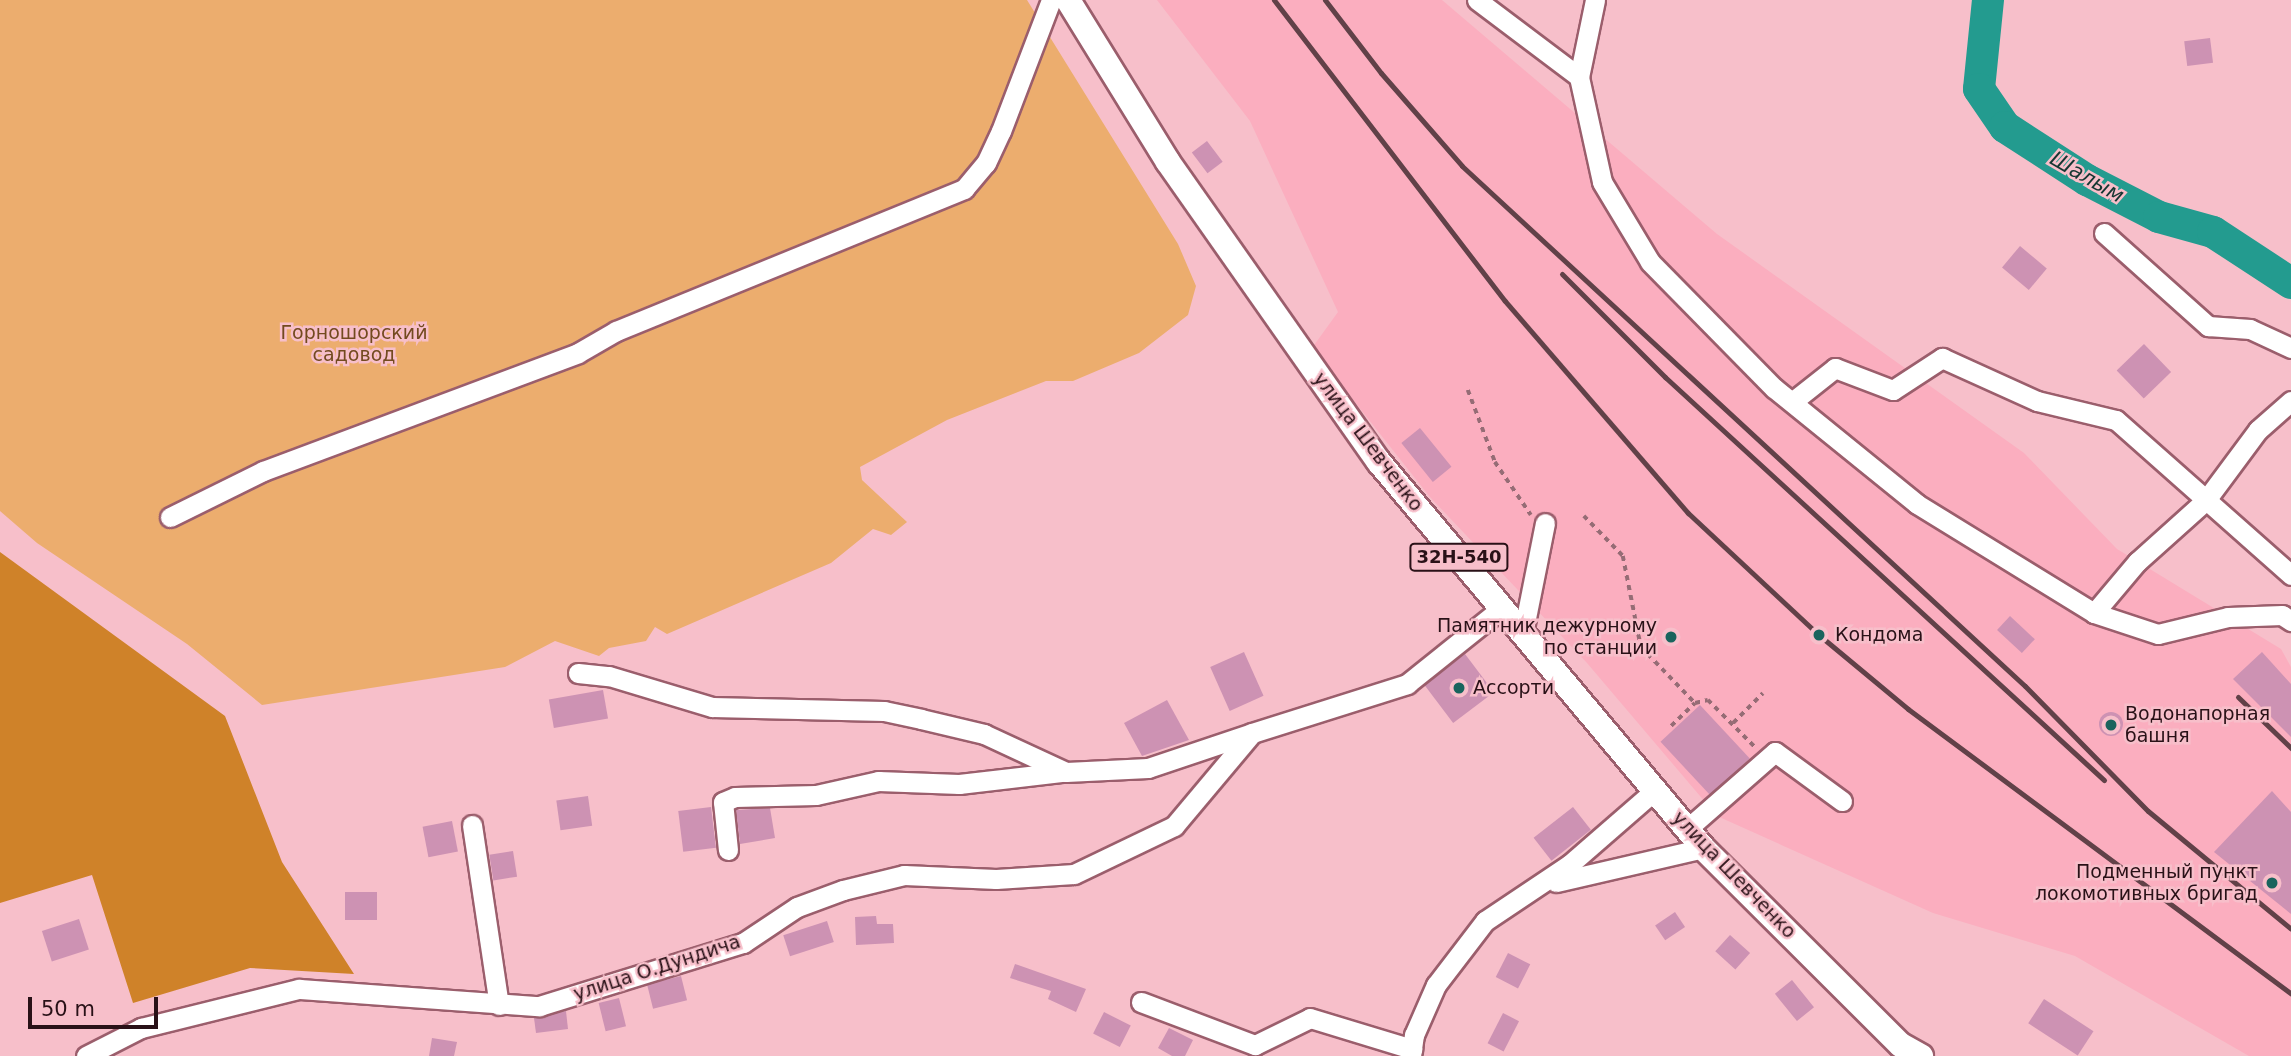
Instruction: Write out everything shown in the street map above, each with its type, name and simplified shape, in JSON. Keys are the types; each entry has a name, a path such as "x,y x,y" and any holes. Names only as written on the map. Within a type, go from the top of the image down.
{"main road":[{"name":"улица Шевченко","path":"1068,0 1168,162 1379,462 1703,848 1907,1052"}],"street":[{"path":"170,517 263,471 578,353 616,331 964,189 986,163 1001,131 1051,0"},
{"path":"1477,0 1579,78"},
{"path":"1595,0 1579,78 1602,182 1650,262 1792,402 1917,504 2094,613 2158,634 2228,617 2282,615 2291,621"},
{"path":"2105,233 2208,326 2250,329 2291,348"},
{"path":"1792,402 1836,368 1893,390 1942,358 2037,401 2116,420 2291,575"},
{"path":"2094,613 2137,562 2206,500 2258,430 2291,401"},
{"path":"1522,632 1544,526"},
{"path":"728,850 723,802 735,797 817,795 877,781 960,784 1066,772 1148,768 1407,684 1502,608"},
{"path":"578,673 609,676 712,707 884,711 984,734 1066,772"},
{"name":"улица О.Дундича","path":"86,1056 141,1028 299,989 379,992 539,1006 743,943 797,907 904,875 996,879 1074,874 1174,826 1252,733"},
{"path":"1687,828 1775,752 1842,802"},
{"path":"1141,1002 1255,1045 1310,1017 1412,1052 1436,985 1485,921 1570,864 1655,790"},
{"path":"472,825 499,1004"},
{"path":"1531,889 1703,848"}],"path":[{"path":"1468,390 1495,463 1544,526"},
{"path":"1584,516 1623,556 1641,647 1695,703"},
{"path":"1733,723 1763,693"},
{"path":"1671,726 1695,703 1708,700 1755,746 1759,766"}],"shaded area":[{"path":"1157,0 1442,0 1717,234 2024,453 2117,549 2281,649 2291,667 2291,1056 2249,1056 2075,956 1933,913 1717,816 1587,663 1430,497 1312,348 1338,312 1250,121"},
{"path":"0,552 225,716 282,862 354,974 250,968 133,1003 92,875 0,903"}],"green space":[{"name":"Горношорский садовод","path":"0,0 1027,0 1178,244 1196,286 1188,315 1139,353 1073,381 1046,381 947,420 860,467 862,480 907,522 891,535 873,529 831,563 667,634 655,627 646,641 609,648 599,656 555,641 505,667 262,705 187,644 37,543 0,511"}],"building":[{"path":"2210,38 2213,63 2187,66 2184,41"},
{"path":"1207,141 1223,162 1207,173 1192,152"},
{"path":"2020,246 2047,268 2029,290 2002,267"},
{"path":"2144,344 2171,372 2144,398 2117,370"},
{"path":"1420,428 1451,467 1433,482 1401,443"},
{"path":"2010,616 2035,639 2022,653 1997,630"},
{"path":"1244,652 1264,696 1230,711 1210,667"},
{"path":"2262,652 2291,684 2291,737 2233,679"},
{"name":"Ассорти","path":"1465,654 1494,692 1453,723 1424,685"},
{"path":"603,690 608,719 554,728 549,700"},
{"path":"1167,700 1189,740 1142,756 1124,723"},
{"path":"1700,705 1750,758 1710,795 1661,742"},
{"name":"Водонапорная башня","path":"2111,712 2119,716 2123,724 2119,732 2111,736 2103,732 2099,724 2103,716"},
{"name":"Подменный пункт локомотивных бригад","path":"2272,791 2291,812 2291,914 2214,852"},
{"path":"588,796 592,826 560,830 556,800"},
{"path":"711,807 716,848 683,852 678,811"},
{"path":"1573,807 1591,830 1551,861 1534,838"},
{"path":"770,808 775,838 740,844 736,810"},
{"path":"452,821 458,851 428,857 423,827"},
{"path":"513,851 517,877 493,880 489,855"},
{"path":"345,892 377,892 377,920 345,920"},
{"path":"1675,912 1685,927 1665,940 1655,925"},
{"path":"876,916 877,924 893,924 894,943 856,945 855,917"},
{"path":"79,919 89,949 52,961 42,931"},
{"path":"827,921 834,942 790,956 783,935"},
{"path":"1730,935 1750,953 1735,969 1715,951"},
{"path":"1508,953 1530,964 1518,988 1496,977"},
{"path":"1015,964 1086,989 1076,1012 1048,999 1051,991 1010,978"},
{"path":"681,976 687,1000 653,1009 647,984"},
{"path":"1792,980 1814,1007 1797,1021 1775,994"},
{"path":"619,998 626,1026 606,1031 599,1003"},
{"path":"2044,999 2093,1031 2078,1055 2028,1023"},
{"path":"566,1011 568,1029 536,1033 534,1018"},
{"path":"1104,1012 1131,1026 1120,1047 1093,1033"},
{"path":"1503,1013 1519,1021 1504,1051 1488,1043"},
{"path":"1169,1028 1193,1040 1185,1056 1172,1056 1158,1048"},
{"path":"432,1038 457,1042 454,1056 429,1056"}],"waterway":[{"name":"Шалым","path":"1988,0 1979,89 2005,127 2087,180 2159,217 2213,232 2291,283"}],"railway":[{"path":"1274,0 1505,301 1688,513 1819,635 1908,709 2291,993"},
{"path":"1325,0 1381,73 1462,166 2025,686 2148,811 2291,929"},
{"path":"1562,274 1665,377 2104,780"},
{"path":"2238,697 2291,748"}],"place":[{"name":"Кондома","path":"1819,635"},
{"name":"Памятник дежурному по станции","path":"1671,637"},
{"name":"Ассорти","path":"1459,688"},
{"name":"Водонапорная башня","path":"2111,725"},
{"name":"Подменный пункт локомотивных бригад","path":"2272,883"}]}
